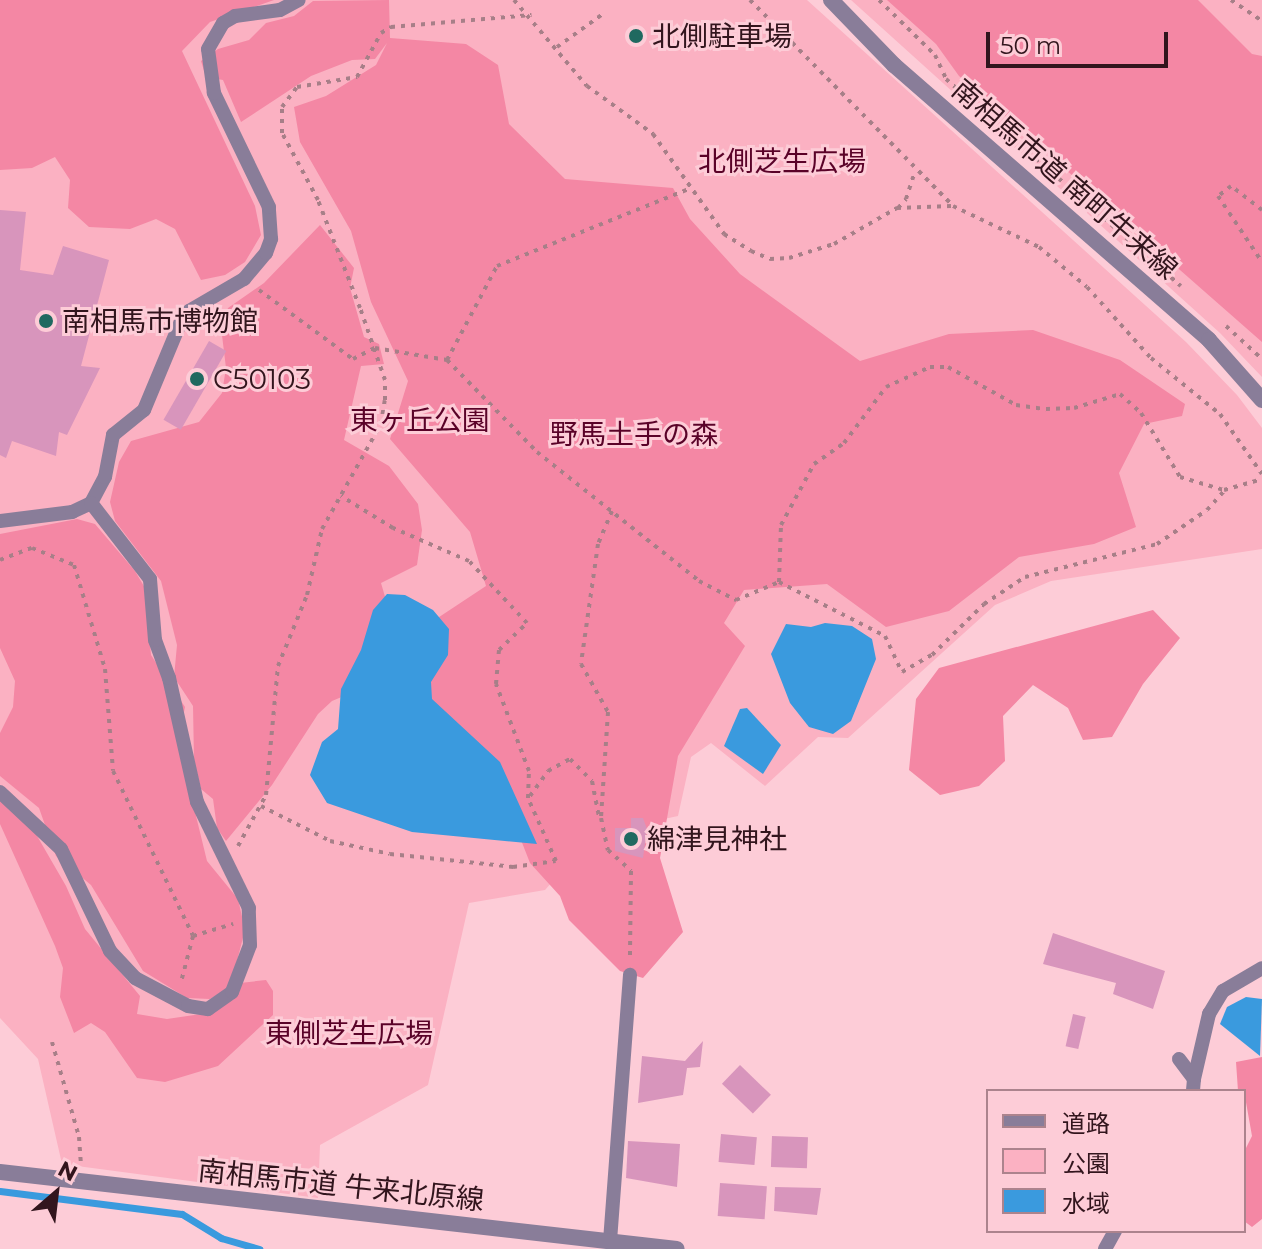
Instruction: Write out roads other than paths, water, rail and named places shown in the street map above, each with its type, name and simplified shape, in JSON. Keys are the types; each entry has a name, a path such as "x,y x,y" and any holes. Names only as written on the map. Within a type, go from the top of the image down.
{"street":[{"name":"南相馬市道 南町牛来線","path":"831,0 894,65 1209,340 1262,400"},
{"name":"南相馬市道 牛来北原線","path":"0,1172 677,1249"}],"lane":[{"path":"0,521 72,512 91,503 105,477 113,435 144,410 181,321 189,311 244,279 266,253 272,225 262,190 214,93 208,49 223,23 235,16 280,10 299,0"},
{"path":"0,792 61,849 110,951 123,966 176,1004 208,1009 232,992 247,958 252,918 197,802 169,678 155,640 150,579 91,503"},
{"path":"1193,1085 1209,1014 1223,991 1262,968"},
{"path":"610,1241 630,975"},
{"path":"1179,1059 1193,1085"}],"water":[{"path":"387,594 405,595 433,610 449,629 448,655 431,682 432,699 500,762 537,844 412,832 327,803 310,775 322,742 338,729 341,689 361,650 373,610"},
{"path":"825,623 852,626 872,639 876,659 851,721 833,734 809,727 790,703 771,654 786,624 811,627"},
{"path":"747,708 781,745 763,774 724,746 740,709"},
{"path":"1246,997 1262,999 1260,1056 1220,1024 1227,1007"}],"waterway":[{"path":"0,1191 182,1214 221,1238 259,1249"}],"place":[{"name":"北側駐車場","path":"636,36"},
{"name":"南相馬市博物館","path":"46,321"},
{"name":"C50103","path":"197,379"},
{"name":"綿津見神社","path":"631,839"}],"park label":[{"name":"北側芝生広場","path":"782,161"},
{"name":"東ヶ丘公園","path":"420,420"},
{"name":"野馬土手の森","path":"634,434"},
{"name":"東側芝生広場","path":"349,1033"}]}
